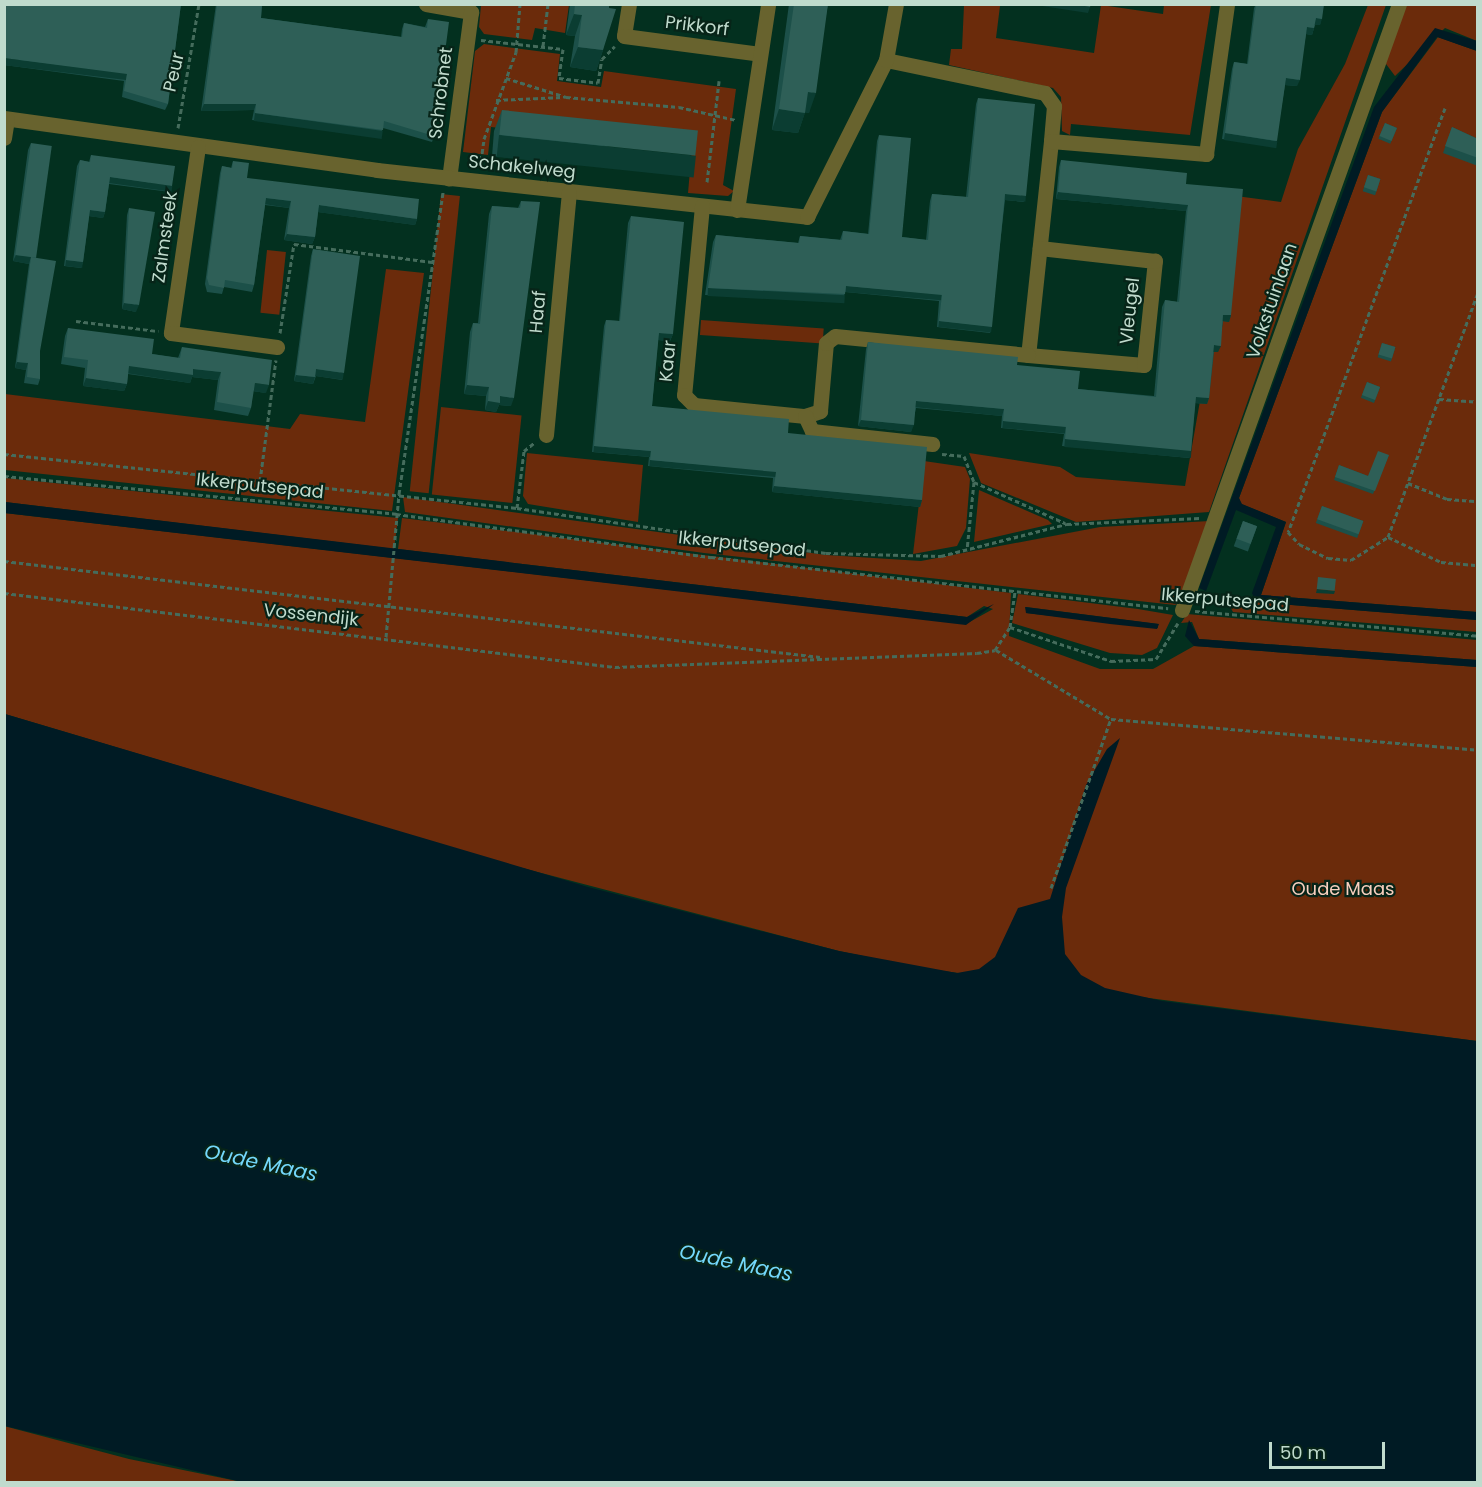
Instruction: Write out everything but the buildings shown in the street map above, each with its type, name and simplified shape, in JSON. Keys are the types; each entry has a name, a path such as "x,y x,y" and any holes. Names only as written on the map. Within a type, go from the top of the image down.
{"street":[{"name":"Schrobnet","path":"426,4 471,12 449,179"},
{"path":"624,36 628,4"},
{"path":"737,210 748,122 768,4"},
{"name":"Schakelweg","path":"6,119 175,145 449,179 807,217 886,60 896,4"},
{"path":"1051,141 1206,154 1227,4"},
{"name":"Volkstuinlaan","path":"1182,610 1399,4"},
{"name":"Prikkorf","path":"624,36 760,54"},
{"path":"886,60 1045,93 1054,106 1028,355 835,336 826,343 820,411 805,416 812,431 932,444"},
{"path":"4,138 6,119"},
{"name":"Zalmsteek","path":"171,333 198,147"},
{"name":"Haaf","path":"546,435 569,192"},
{"name":"Kaar","path":"702,206 684,395 694,405 805,416"},
{"name":"Vleugel","path":"1028,355 1144,366 1155,261 1040,248"},
{"path":"171,333 278,347"}],"path":[{"name":"Peur","path":"175,145 199,4"},
{"path":"478,182 496,100 517,44 520,4"},
{"path":"543,46 548,4"},
{"path":"467,39 563,49 559,78 598,83 602,59 624,36"},
{"path":"506,78 566,96 715,115 748,122"},
{"path":"707,182 719,81"},
{"path":"496,100 566,96"},
{"path":"1445,108 1288,532 1299,544 1328,558 1351,560 1388,537 1478,293"},
{"path":"386,637 397,542 396,514 441,194 449,179"},
{"path":"260,482 294,244 432,262"},
{"path":"76,321 171,333"},
{"path":"1439,399 1478,402"},
{"path":"517,508 524,451 546,435"},
{"path":"932,444 933,453 964,456 974,482 967,550"},
{"path":"4,454 517,508 826,553 922,557 967,550 1067,524 1216,518"},
{"name":"Ikkerputsepad","path":"4,476 396,514 711,557 1182,610 1478,636"},
{"path":"974,482 1067,524"},
{"path":"1408,483 1447,499 1478,501"},
{"path":"1388,537 1441,562 1478,565"},
{"path":"4,561 830,659 995,650 1111,719 1478,750"},
{"path":"995,650 1010,627 1015,591"},
{"name":"Vossendijk","path":"4,593 386,637 615,667 830,659"},
{"path":"1010,627 1112,661 1156,659 1172,640 1182,610"},
{"path":"1051,888 1111,719"}],"green space":[{"path":"481,5 569,5 565,33 535,28 532,40 484,34 479,27"},
{"path":"964,5 1000,6 996,38 1094,53 1101,5 1163,14 1164,5 1211,5 1190,135 1071,124 1070,135 1062,131 1061,97 1053,88 949,65 951,49 962,49"},
{"path":"1368,5 1386,5 1209,512 1076,522 981,483 969,453 1060,467 1076,477 1185,486 1213,327 1222,328 1236,196 1281,202 1298,149 1345,64"},
{"path":"1399,5 1477,5 1477,41 1445,28 1395,76 1383,60"},
{"path":"1438,37 1477,51 1477,612 1261,595 1286,522 1241,504 1239,498 1382,112"},
{"path":"484,44 560,54 557,81 601,87 604,71 736,89 723,185 734,191 728,196 688,193 692,147 491,127 488,155 463,152 475,51"},
{"path":"441,194 460,196 429,493 410,491"},
{"path":"267,250 286,252 279,315 260,313"},
{"path":"386,269 424,273 392,511 5,470 5,394 290,429 300,414 365,422"},
{"path":"701,320 824,329 823,344 700,335"},
{"path":"441,407 522,415 512,503 432,495"},
{"path":"527,453 643,465 638,522 528,504 523,496"},
{"path":"924,461 965,467 970,479 966,528 957,546 913,554"},
{"path":"5,478 398,518 394,549 5,502"},
{"path":"979,490 1048,520 1052,524 974,542"},
{"path":"403,497 826,555 921,561 1100,527 1210,521 1181,601 1175,605 704,553 405,512"},
{"name":"Oude Maas","path":"4,513 966,624 993,609 984,606 967,617 398,549 402,518 1011,593 1009,636 1100,669 1153,669 1194,646 1477,667 1477,1041 920,968 839,951 507,864 5,714"},
{"path":"1018,594 1173,615 1157,648 1142,655 1110,653 1012,623","holes":["1026,607 1158,624 1158,628 1026,613"]},
{"path":"1256,602 1477,620 1477,632 1233,612 1229,605"},
{"path":"1187,614 1477,640 1477,660 1199,639 1192,622 1181,623"},
{"path":"4,1426 129,1459 242,1482 5,1482"}],"water":[{"path":"1435,28 1477,41 1477,51 1437,37 1382,112 1239,498 1242,504 1286,522 1261,595 1477,612 1477,620 1256,602 1252,593 1276,527 1236,510 1206,591 1199,588 1374,107"},
{"path":"5,502 967,617 994,604 966,625 5,513"},
{"path":"1025,607 1159,624 1157,629 1110,624 1026,613"},
{"path":"1189,620 1199,639 1477,660 1477,667 1194,646 1185,636"},
{"path":"5,714 588,887 839,951 957,973 979,969 995,957 1018,908 1050,899 1086,785 1107,749 1120,738 1066,888 1062,917 1065,954 1081,975 1105,988 1162,1001 1477,1041 1477,1482 242,1482 5,1426"}]}
